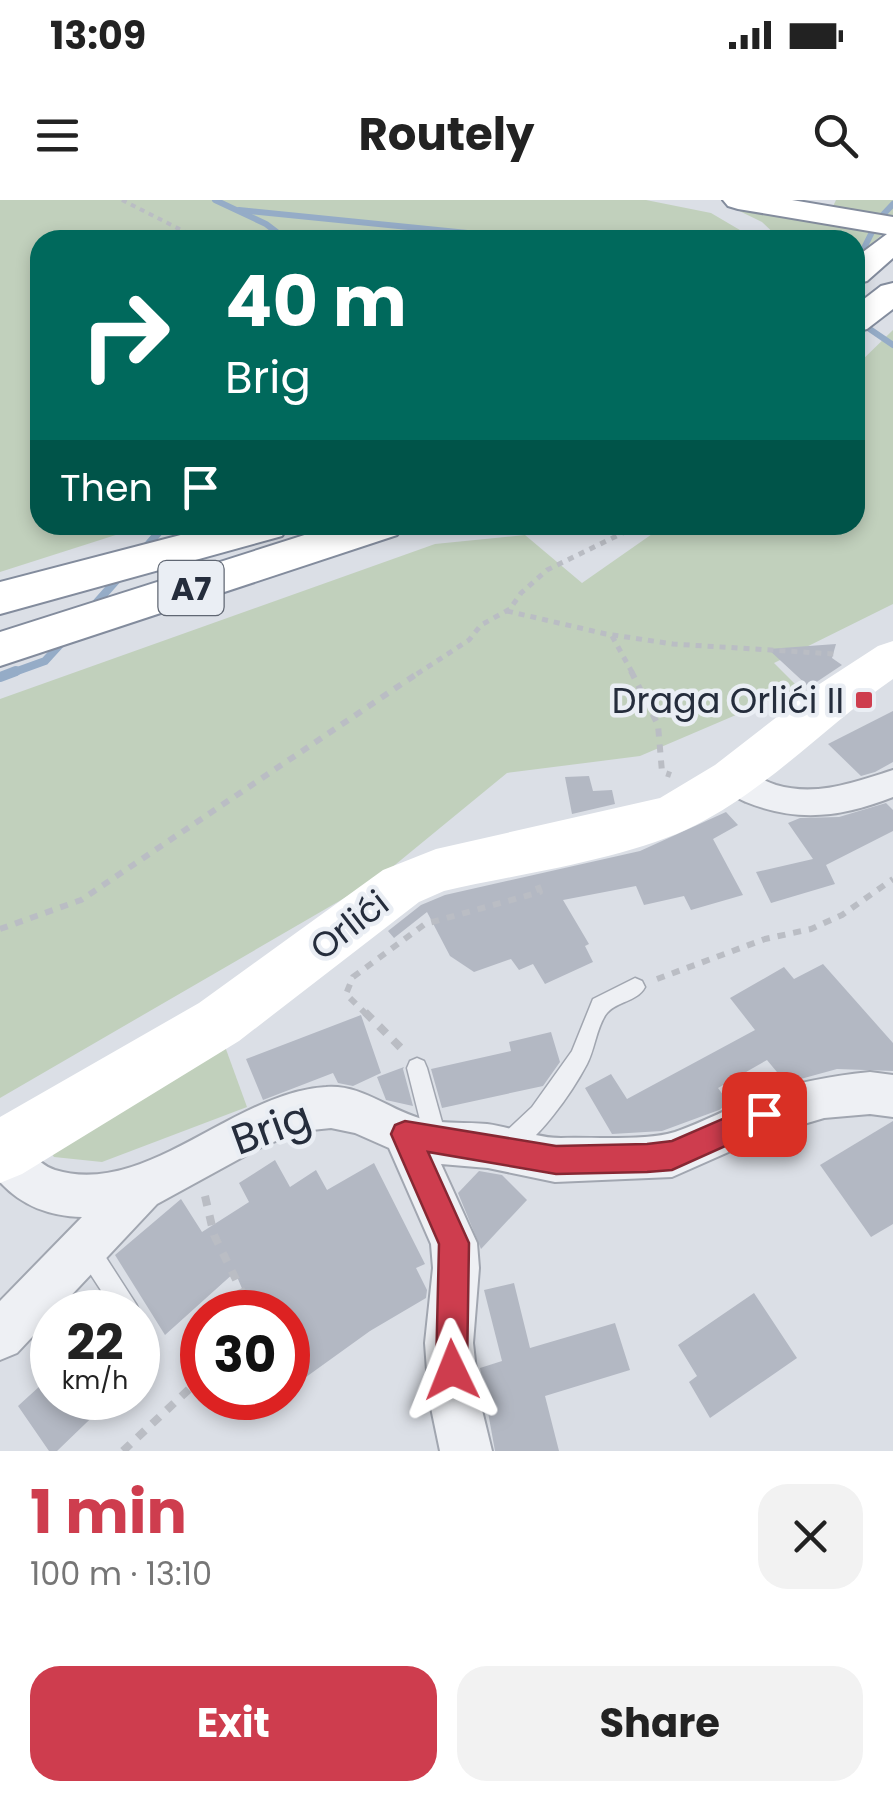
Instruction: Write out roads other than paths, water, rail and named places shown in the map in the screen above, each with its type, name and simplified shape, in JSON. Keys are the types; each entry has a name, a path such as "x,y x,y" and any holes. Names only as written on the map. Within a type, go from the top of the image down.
{"highway":[{"path":"738,200 893,214"},
{"path":"706,204 747,219 761,230"},
{"path":"826,207 893,226"},
{"path":"865,266 893,242"},
{"path":"865,298 893,276"},
{"path":"865,314 893,293"},
{"path":"0,585 81,570 190,535"},
{"name":"A7","path":"0,598 81,570 230,535"},
{"name":"A7","path":"0,650 351,535"}],"street":[{"name":"Orlići","path":"1,1152 219,1022 401,886 436,871 630,828 676,812 732,779 834,697 869,656"},
{"path":"732,779 758,794 805,806 846,800 893,783"},
{"name":"Brig","path":"1,1152 32,1184 62,1194 100,1196 141,1188 238,1136 302,1110 330,1107 357,1112 420,1138 556,1160 672,1156 764,1114 824,1097 870,1093 893,1096"},
{"path":"420,1138 454,1243 456,1268 449,1342 454,1398 466,1451"},
{"name":"Brig","path":"0,1336 141,1188"}],"lane":[{"path":"504,1150 540,1114 580,1057 600,1006 634,987"},
{"path":"417,1068 420,1138"},
{"path":"87,1248 114,1290"}],"waterway":[{"path":"215,200 274,230"},
{"path":"865,246 878,220 893,204"},
{"path":"239,210 438,230"},
{"path":"865,326 893,345"},
{"path":"140,554 156,535"},
{"path":"90,610 122,574"},
{"path":"9,674 45,661 66,638"},
{"path":"0,677 16,671"}],"place":[{"name":"Draga Orlići II","path":"864,700"}]}
